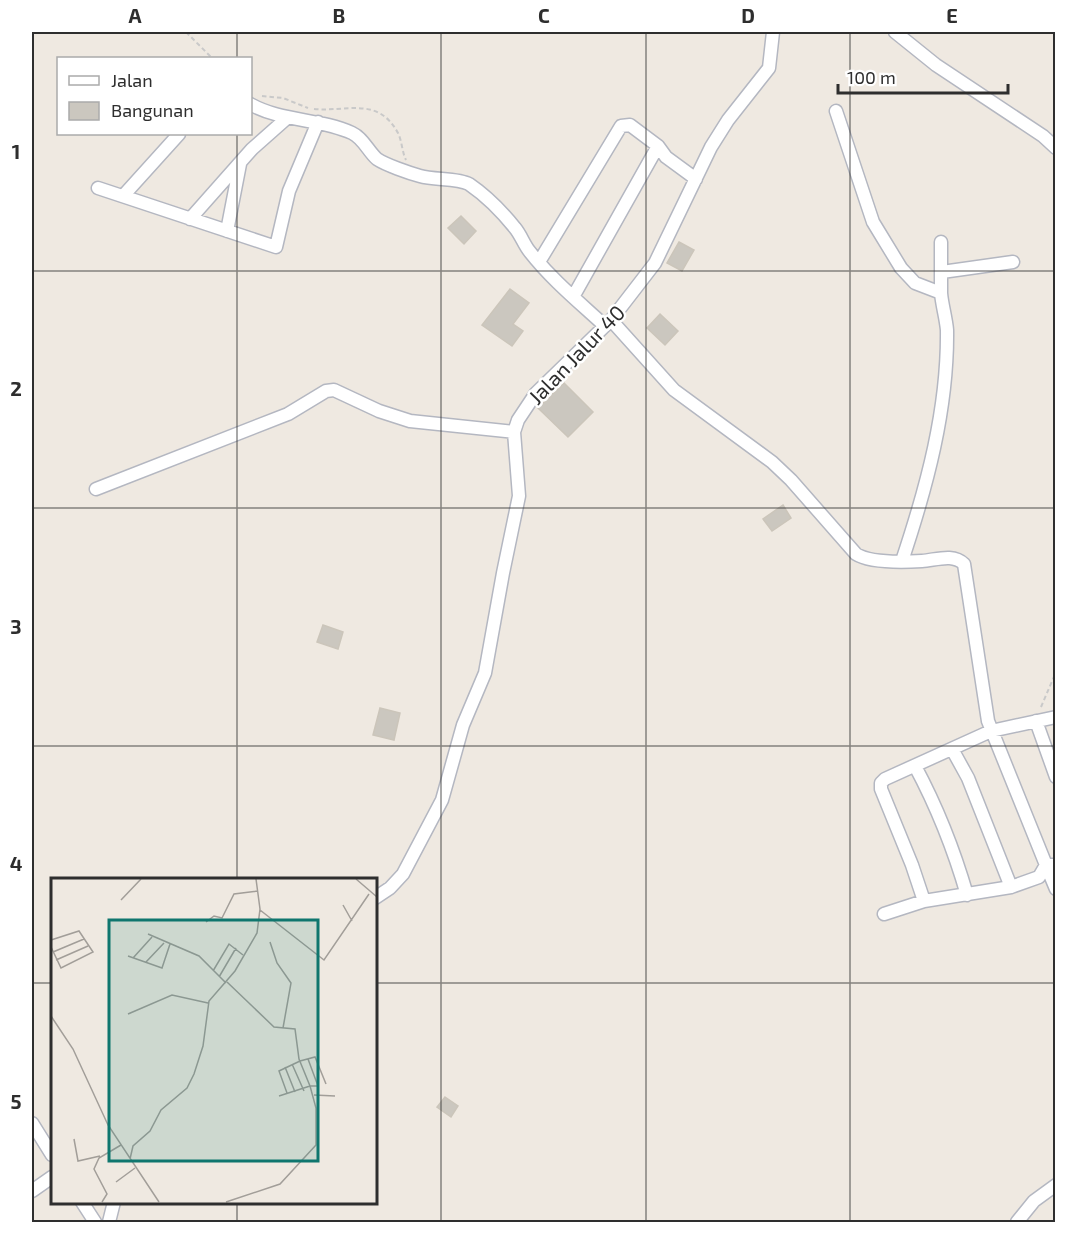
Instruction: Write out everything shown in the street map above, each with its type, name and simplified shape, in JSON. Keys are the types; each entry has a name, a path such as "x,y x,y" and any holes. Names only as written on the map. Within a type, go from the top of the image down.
{"street":[{"name":"Jalan Jalur 40","path":"514,432 523,411 536,393 608,323 655,263 711,147 728,120 769,68 772,32"},
{"path":"895,32 936,66 1043,136 1056,148"},
{"path":"252,105 287,118 318,122 353,133 378,159 419,176 441,181 459,180 468,184 515,228 539,262 573,297 608,323 674,390 772,462 791,480 856,554 863,558 902,561 950,558 960,560 964,564 988,721 1051,865 1056,889"},
{"path":"836,111 873,222 901,268 915,283 941,293"},
{"path":"190,219 252,149 287,118"},
{"path":"98,188 276,247 289,191 318,122"},
{"path":"539,262 621,126 630,125 658,146 666,157 696,179"},
{"path":"123,196 178,135"},
{"path":"573,297 658,146"},
{"path":"227,231 240,162"},
{"path":"902,561 922,500 937,442 946,368 947,327 941,293 941,242"},
{"path":"942,272 1013,262"},
{"path":"96,489 288,414 326,391 334,390 379,411 410,421 514,432 519,496 485,673 463,725 442,801 403,874 390,888 376,897"},
{"path":"924,901 881,789 881,783 885,779 991,731 1056,717"},
{"path":"1036,722 1056,777"},
{"path":"952,749 968,778 1011,887"},
{"path":"915,766 941,820 967,896"},
{"path":"884,914 924,901 967,896 1011,887 1039,877 1051,865"},
{"path":"32,1123 51,1153"},
{"path":"32,1191 51,1178"},
{"path":"1017,1222 1034,1201 1056,1185"},
{"path":"83,1203 93,1219"},
{"path":"109,1222 114,1203"}],"path":[{"path":"186,32 211,57"},
{"path":"1036,722 1056,672"}],"building":[{"path":"461,216 476,231 464,244 448,228"},
{"path":"679,242 694,250 682,271 667,263"},
{"path":"510,289 529,303 513,324 523,331 512,346 482,325"},
{"path":"660,314 678,331 665,345 647,328"},
{"path":"564,383 593,412 568,437 538,408"},
{"path":"783,505 791,518 772,531 763,519"},
{"path":"323,625 343,632 338,649 317,642"},
{"path":"380,708 400,713 394,740 373,735"},
{"path":"445,1097 458,1106 451,1117 437,1107"}]}
